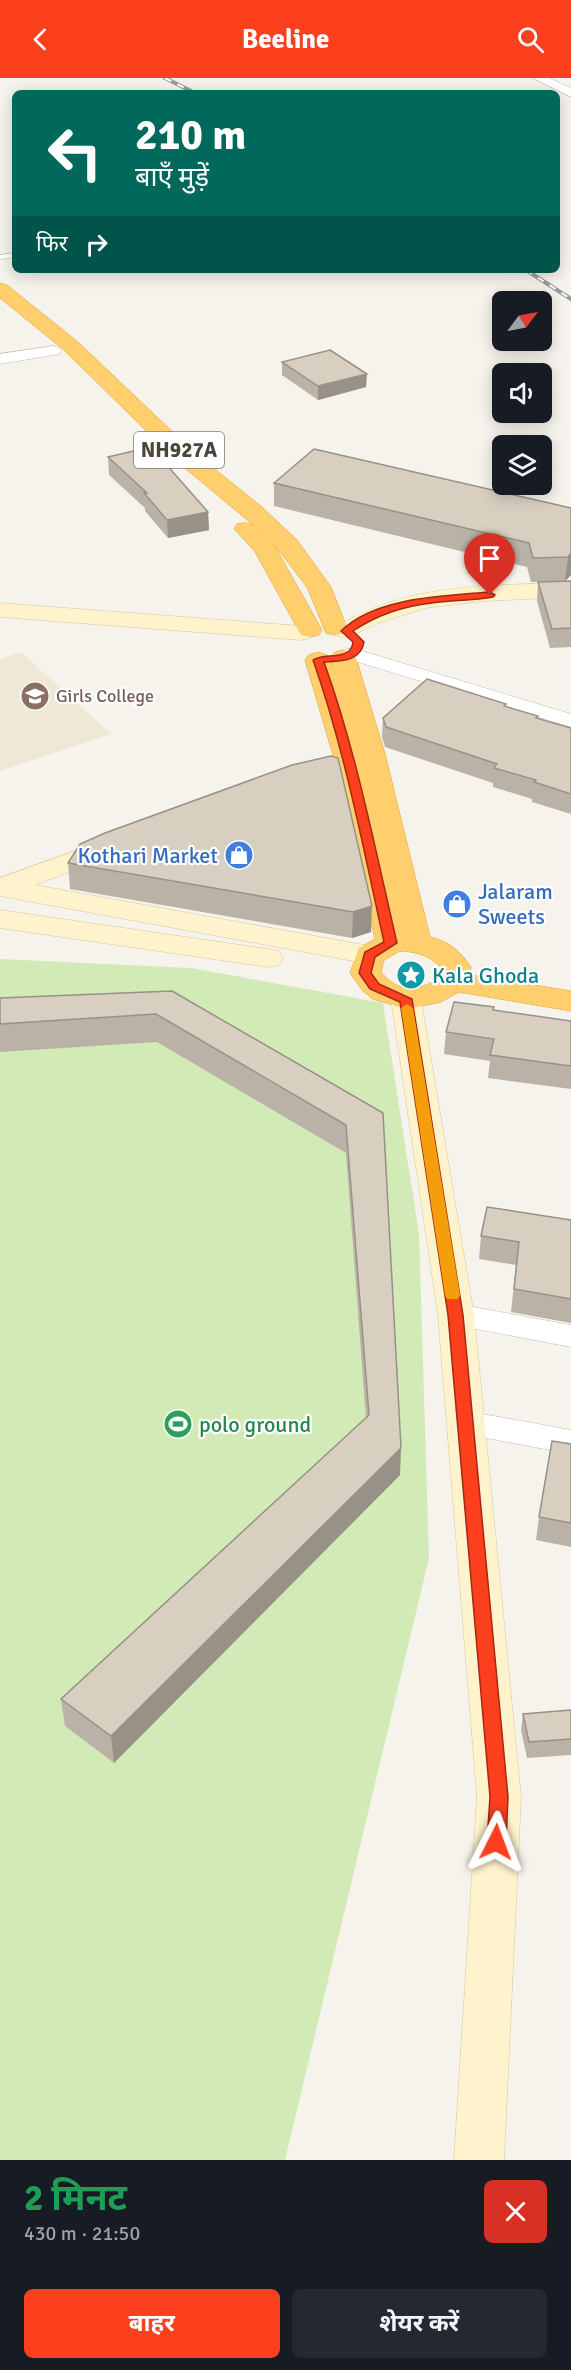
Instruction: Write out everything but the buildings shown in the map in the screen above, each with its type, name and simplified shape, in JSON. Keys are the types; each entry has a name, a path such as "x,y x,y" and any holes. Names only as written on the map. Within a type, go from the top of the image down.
{"highway":[{"name":"NH927A","path":"0,289 71,346 188,459 254,512 289,545 319,587 329,642 338,759 386,954"},
{"name":"NH927A","path":"0,307 53,351 264,546 329,642 372,754 386,954"},
{"path":"428,944 446,953 455,974 440,993 406,999 374,987 386,954 428,944"},
{"path":"455,974 571,986"},
{"path":"455,974 571,1001"}],"main road":[{"path":"0,610 329,642 366,618 399,606 431,600 571,590"},
{"path":"0,887 134,837"},
{"path":"0,887 386,954"},
{"path":"0,919 386,954"},
{"path":"406,999 456,1315 499,1797 479,2160"}],"street":[{"path":"543,78 571,93"},
{"path":"0,359 53,351"},
{"path":"329,642 571,721"},
{"path":"456,1315 571,1336"},
{"path":"466,1423 571,1442"}],"shaded area":[{"name":"Girls College","path":"21,652 111,734 0,771 0,659"}],"green space":[{"path":"0,959 191,968 383,1003 419,1234 429,1558 285,2160 0,2160"}],"railway":[{"path":"165,78 189,90"},
{"path":"531,273 571,299"}],"slow traffic":[{"path":"407,1008 453,1295"}],"place":[{"name":"Girls College","path":"35,696"},
{"name":"Kothari Market","path":"239,855"},
{"name":"Jalaram Sweets","path":"457,904"},
{"name":"Kala Ghoda","path":"411,975"},
{"name":"polo ground","path":"178,1424"}],"route":[{"path":"490,595 431,600 399,606 366,618 346,631 358,642 358,648 352,654 343,658 318,660 336,710 348,755 391,943 370,955 365,973 374,987 406,999 456,1315 499,1797 496,1842"}]}
